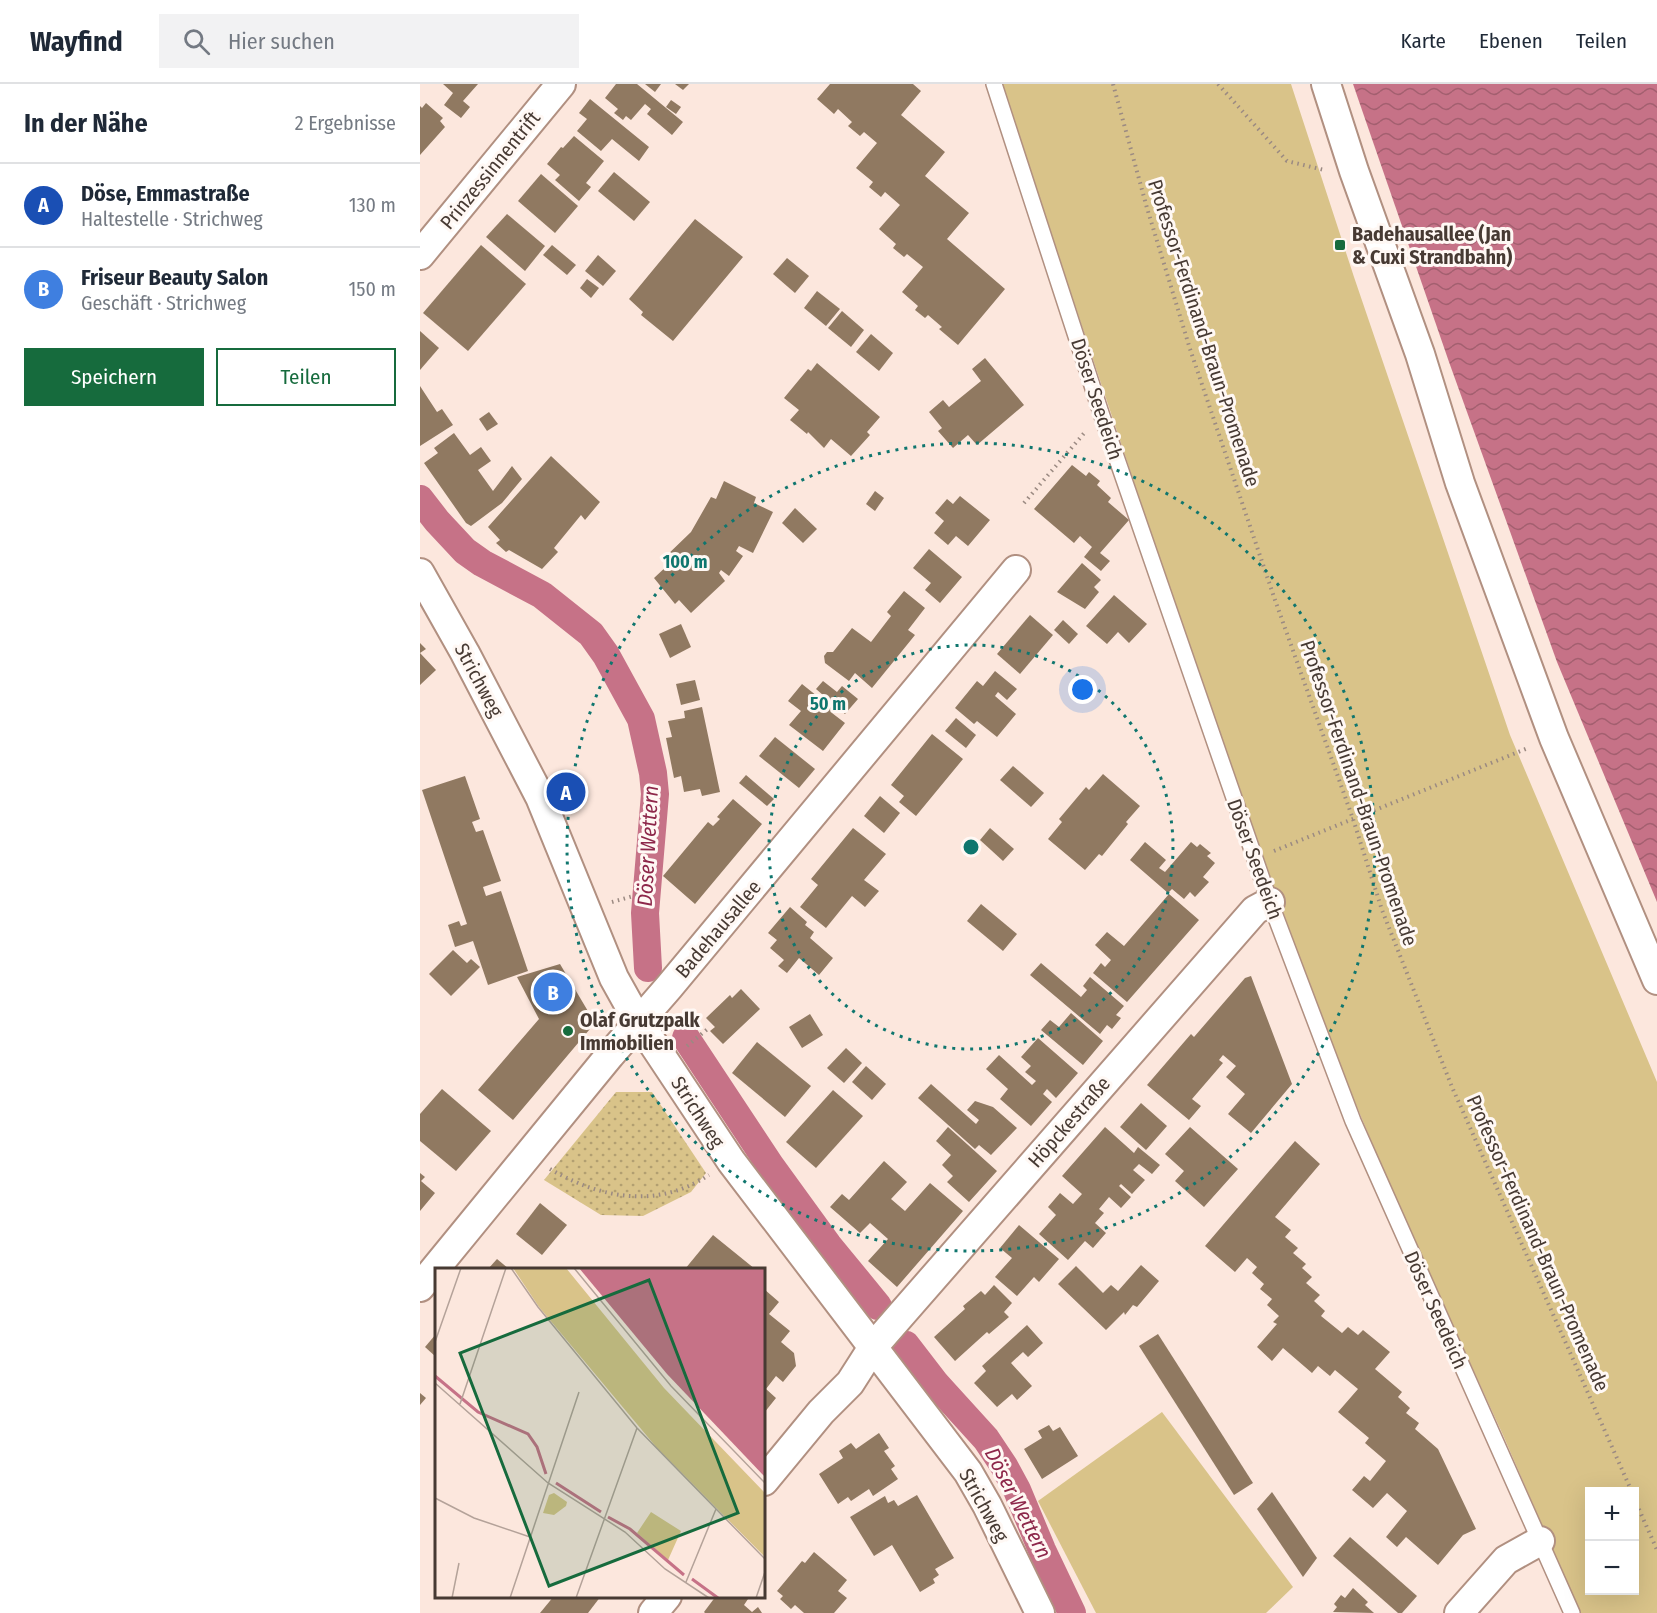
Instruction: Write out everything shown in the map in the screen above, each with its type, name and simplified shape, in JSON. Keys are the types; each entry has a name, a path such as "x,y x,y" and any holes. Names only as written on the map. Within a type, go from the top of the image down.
{"street":[{"name":"Prinzessinnentrift","path":"420,255 561,84"},
{"path":"1326,84 1354,171 1420,354 1460,483 1554,738 1657,980"},
{"name":"Badehausallee","path":"436,1268 638,1022 1016,570"},
{"name":"Strichweg","path":"420,573 465,653 540,797 614,978 638,1022 731,1161 968,1472 987,1505 1040,1613"},
{"name":"Höpckestraße","path":"765,1480 821,1412 850,1383 873,1347 1255,910 1270,902"},
{"name":"Badehausallee","path":"420,1287 435,1269"},
{"path":"1459,1613 1506,1560 1540,1541"},
{"path":"653,1613 665,1598"}],"lane":[{"name":"Döser Seedeich","path":"993,84 1105,425 1270,902 1353,1121 1572,1613"}],"path":[{"name":"Professor-Ferdinand-Braun-Promenade","path":"1113,84 1147,208 1190,349 1271,589 1353,819 1382,910 1452,1087 1630,1487"},
{"path":"1218,84 1287,161 1341,174 1354,171"},
{"path":"1024,503 1088,429"},
{"path":"1285,846 1554,738"},
{"path":"638,894 655,890"},
{"path":"696,1038 710,1027"},
{"path":"529,1157 588,1188 609,1194 654,1197 692,1187 731,1161"},
{"path":"1639,1507 1657,1550"}],"shaded area":[{"path":"1001,84 1291,84 1354,277 1510,735 1657,1082 1657,1613 1580,1613 1503,1435 1403,1217 1339,1064 1272,882 1147,521"},
{"path":"616,1092 652,1092 706,1173 691,1192 643,1216 601,1215 544,1180"},
{"path":"1162,1412 1293,1587 1266,1613 1096,1613 1038,1501"}],"water":[{"path":"1353,84 1657,84 1657,902 1557,662 1449,362"}],"building":[{"path":"443,84 478,84 463,101 470,107 461,118 444,105 453,93"},
{"path":"616,84 637,84 683,122 672,135 647,114 651,109 645,104 631,120 626,116 623,120 614,113 618,109 605,98"},
{"path":"645,84 661,84 655,92"},
{"path":"675,84 689,84 683,90"},
{"path":"830,84 913,84 921,91 901,115 945,152 925,176 969,213 947,239 1005,289 958,345 939,329 942,327 928,315 925,318 915,310 918,306 902,292 923,267 907,254 904,257 893,248 896,244 879,229 900,205 885,192 881,197 869,187 873,182 856,168 877,143 864,132 860,136 848,126 852,122 838,109 834,114 817,99"},
{"path":"590,99 649,147 639,161 612,139 601,151 577,131 587,119 579,113"},
{"path":"671,100 681,107 676,114 666,107"},
{"path":"426,103 443,118 440,121 445,127 420,155 420,106 422,108"},
{"path":"574,136 604,161 586,183 591,187 579,201 555,180 560,175 547,164"},
{"path":"614,172 650,202 634,221 598,191"},
{"path":"541,174 578,206 555,233 518,201"},
{"path":"507,214 545,246 525,271 486,237"},
{"path":"695,219 743,257 673,341 641,315 643,312 629,299"},
{"path":"481,245 526,284 468,351 423,313"},
{"path":"552,245 576,265 567,275 543,255"},
{"path":"598,255 616,271 603,286 585,271"},
{"path":"787,258 809,276 795,293 773,274"},
{"path":"587,279 599,288 591,298 580,288"},
{"path":"817,291 840,309 826,326 804,308"},
{"path":"842,311 864,330 851,347 828,328"},
{"path":"420,331 439,348 420,370"},
{"path":"871,334 893,353 879,371 856,352"},
{"path":"985,358 1024,405 977,445 968,435 953,448 938,431 942,428 929,412 943,400 949,407 981,381 972,369"},
{"path":"817,363 880,417 867,432 870,435 851,456 831,439 824,448 808,432 807,434 790,420 799,410 784,398 808,369 811,371"},
{"path":"420,386 437,412 442,409 453,425 420,446"},
{"path":"489,412 498,424 487,431 479,419"},
{"path":"454,433 470,455 481,447 491,461 478,470 493,491 512,466 522,479 502,503 471,526 466,523 424,463 438,453 434,448"},
{"path":"551,456 600,502 585,520 581,515 554,548 558,552 542,569 509,550 506,552 496,543 500,540 488,527"},
{"path":"1072,465 1086,476 1089,472 1100,481 1097,485 1111,498 1108,502 1129,520 1100,553 1110,561 1101,571 1084,557 1092,547 1080,536 1074,543 1034,509"},
{"path":"724,481 756,497 754,503 773,512 753,553 739,546 736,551 743,556 729,576 721,570 719,573 725,581 691,613 679,600 675,604 654,578 669,564 663,559 691,532 711,497 716,499"},
{"path":"875,491 884,498 875,511 866,504"},
{"path":"960,496 990,520 968,546 956,536 948,545 934,533 944,521 935,513 947,499 953,504"},
{"path":"795,508 817,529 803,543 782,523"},
{"path":"929,549 962,577 940,603 925,590 931,583 913,568"},
{"path":"1082,563 1101,580 1094,587 1099,592 1085,609 1057,592"},
{"path":"904,591 925,608 908,630 915,635 872,688 855,673 849,681 825,663 824,656 827,652 833,652 852,628 871,642 891,616 887,612"},
{"path":"1114,595 1147,624 1129,643 1118,632 1107,644 1086,626"},
{"path":"1030,615 1053,635 1020,674 997,654"},
{"path":"1063,620 1078,634 1069,644 1054,630"},
{"path":"681,624 691,647 670,658 659,634"},
{"path":"420,643 426,649 420,653"},
{"path":"420,653 436,670 420,685"},
{"path":"995,671 1017,689 1007,700 998,692 995,696 1016,714 997,737 977,721 974,724 955,708 977,681 983,686"},
{"path":"695,680 700,700 681,705 676,684"},
{"path":"823,681 837,692 842,686 858,699 845,714 816,689"},
{"path":"802,684 817,696 815,699 826,708 828,705 834,710 832,713 845,723 823,751 789,725 801,711 788,701"},
{"path":"702,707 720,792 702,796 700,789 684,792 681,776 674,778 666,738 672,737 668,721 685,718 684,711"},
{"path":"956,718 976,735 966,748 945,731"},
{"path":"932,734 963,759 916,816 899,802 904,796 891,785"},
{"path":"775,737 815,769 799,788 759,756"},
{"path":"1013,766 1044,793 1031,807 1000,780"},
{"path":"1103,774 1140,806 1102,856 1099,854 1085,870 1048,839 1062,822 1059,819 1086,787 1089,790"},
{"path":"746,775 774,799 767,806 739,783"},
{"path":"465,776 480,819 472,822 476,832 483,830 501,881 483,887 486,896 501,891 528,971 488,985 473,941 455,947 448,925 459,921 461,926 467,924 422,790"},
{"path":"880,796 900,813 884,833 864,816"},
{"path":"733,799 762,824 695,904 663,876 708,822 713,826 720,819 717,817"},
{"path":"853,828 886,854 864,880 879,891 865,907 852,896 826,928 800,907 818,885 811,879"},
{"path":"990,828 1014,849 1003,861 980,840"},
{"path":"1145,842 1166,860 1159,868 1165,872 1191,842 1197,847 1200,844 1211,853 1207,856 1215,863 1203,877 1209,882 1195,897 1190,892 1184,899 1172,889 1168,893 1130,860"},
{"path":"1169,894 1199,920 1127,1002 1093,973 1101,963 1105,967 1111,960 1095,945 1107,932 1124,946"},
{"path":"981,904 1017,934 1003,951 967,921"},
{"path":"790,907 807,922 805,925 814,932 810,938 833,958 819,975 799,958 787,973 778,966 784,960 770,948 777,940 768,933"},
{"path":"453,950 467,963 471,959 480,967 451,996 429,974"},
{"path":"1041,963 1081,997 1087,990 1083,986 1090,977 1124,1006 1116,1015 1121,1018 1112,1029 1107,1025 1100,1034 1030,975"},
{"path":"560,964 595,1023 513,1120 478,1090 539,1019 517,977"},
{"path":"1251,976 1292,1084 1251,1133 1228,1114 1245,1094 1226,1077 1236,1066 1223,1055 1219,1060 1223,1063 1192,1099 1201,1106 1189,1120 1147,1085 1191,1034 1194,1037 1245,978"},
{"path":"741,989 760,1009 723,1044 710,1031 715,1027 706,1018 730,995 732,998"},
{"path":"1071,1013 1103,1041 1083,1065 1041,1030 1050,1020 1059,1027"},
{"path":"810,1014 823,1035 802,1048 789,1027"},
{"path":"1038,1038 1078,1073 1056,1098 1047,1089 1043,1094 1052,1102 1031,1126 1000,1099 1008,1089 986,1069 999,1055 1032,1085 1036,1081 1025,1072 1031,1066 1021,1057"},
{"path":"757,1042 811,1086 785,1117 732,1073"},
{"path":"846,1048 862,1063 844,1083 827,1068"},
{"path":"866,1066 886,1084 872,1100 852,1082"},
{"path":"931,1084 976,1124 979,1120 967,1110 975,1101 993,1107 1017,1128 991,1155 979,1145 975,1149 918,1098"},
{"path":"442,1089 491,1131 456,1171 420,1141 420,1114"},
{"path":"833,1090 863,1116 816,1168 786,1142"},
{"path":"1141,1103 1167,1126 1146,1150 1120,1127"},
{"path":"948,1127 997,1171 969,1202 947,1182 953,1176 942,1165 951,1155 936,1141"},
{"path":"1105,1127 1134,1153 1138,1147 1160,1165 1152,1174 1139,1164 1133,1170 1145,1180 1132,1194 1121,1184 1119,1186 1131,1197 1121,1208 1109,1197 1099,1209 1104,1213 1095,1223 1106,1233 1093,1248 1085,1241 1068,1260 1039,1234 1056,1215 1048,1207 1060,1193 1073,1204 1082,1194 1062,1176"},
{"path":"1190,1127 1238,1169 1204,1207 1175,1181 1184,1171 1165,1154"},
{"path":"1295,1141 1320,1164 1275,1217 1291,1230 1285,1237 1298,1248 1293,1253 1306,1264 1302,1268 1312,1277 1306,1283 1320,1295 1314,1301 1325,1311 1321,1316 1342,1333 1348,1327 1358,1335 1363,1330 1390,1352 1375,1369 1402,1392 1398,1397 1410,1408 1406,1413 1419,1423 1415,1429 1438,1449 1476,1529 1463,1535 1438,1565 1406,1537 1397,1547 1386,1537 1407,1511 1387,1493 1373,1508 1352,1490 1364,1476 1370,1481 1386,1461 1365,1443 1369,1438 1338,1412 1358,1389 1335,1370 1330,1376 1318,1366 1312,1373 1283,1348 1272,1361 1257,1347 1277,1324 1273,1322 1279,1316 1267,1305 1272,1299 1260,1289 1264,1284 1252,1273 1257,1267 1247,1258 1235,1272 1205,1246"},
{"path":"884,1161 907,1182 891,1199 905,1211 930,1183 963,1211 897,1287 868,1261 888,1239 870,1223 860,1233 830,1207 842,1194 849,1200"},
{"path":"420,1173 425,1177 421,1181 435,1193 420,1211"},
{"path":"540,1203 567,1225 542,1255 516,1234"},
{"path":"1019,1225 1059,1259 1039,1282 1034,1277 1017,1296 995,1277 1012,1258 1000,1248"},
{"path":"713,1235 754,1268 686,1268"},
{"path":"497,1259 508,1268 489,1268"},
{"path":"1141,1265 1159,1281 1137,1307 1133,1305 1125,1315 1124,1312 1106,1330 1058,1284 1076,1266 1103,1293 1111,1285 1118,1291"},
{"path":"994,1285 1012,1303 1004,1312 1009,1317 989,1334 987,1332 955,1361 934,1337 965,1309 963,1306 981,1291 985,1295"},
{"path":"765,1290 779,1302 769,1314 790,1331 781,1342 794,1353 796,1366 783,1382 776,1376 766,1389 776,1398 765,1412"},
{"path":"1027,1325 1043,1343 1028,1357 1023,1352 1011,1363 1032,1386 1017,1400 1012,1394 997,1407 974,1383 986,1371 982,1366"},
{"path":"1158,1334 1253,1483 1234,1495 1139,1346"},
{"path":"435,1335 435,1356 425,1347"},
{"path":"420,1393 426,1398 420,1405"},
{"path":"1049,1425 1053,1431 1060,1427 1078,1456 1042,1479 1024,1449 1042,1438 1038,1431"},
{"path":"879,1433 889,1448 884,1451 895,1466 891,1469 898,1479 873,1496 869,1489 851,1501 848,1497 838,1504 819,1474 843,1458 839,1451 851,1443 856,1449"},
{"path":"1272,1492 1317,1558 1303,1577 1257,1509"},
{"path":"917,1495 954,1558 935,1569 939,1575 933,1579 935,1583 920,1592 892,1545 874,1556 850,1517 885,1496 888,1503 894,1500 898,1506"},
{"path":"1350,1537 1417,1596 1402,1613 1398,1613 1333,1556"},
{"path":"814,1552 847,1580 838,1591 847,1598 834,1613 804,1613 795,1605 791,1609 780,1599 783,1596 777,1591 802,1561 805,1563"},
{"path":"1353,1588 1368,1602 1365,1605 1374,1613 1333,1612 1337,1607 1334,1604 1341,1595 1345,1598"},
{"path":"552,1598 599,1598 588,1613 540,1613"},
{"path":"714,1598 749,1598 744,1605 752,1612 758,1607 762,1613 705,1613"}],"waterway":[{"name":"Döser Wettern","path":"420,499 465,551 482,563 542,595 591,634 606,655 641,719 653,773 655,794 645,913 648,968"},
{"name":"Döser Wettern","path":"686,1038 770,1165 828,1245 878,1306"},
{"name":"Döser Wettern","path":"906,1345 936,1384 986,1439 1004,1466 1072,1613"}],"place":[{"name":"Badehausallee (Jan & Cuxi Strandbahn)","path":"1340,245"},
{"name":"Döse, Emmastraße","path":"566,792"},
{"name":"Friseur Beauty Salon","path":"553,992"},
{"name":"Olaf Grutzpalk Immobilien","path":"568,1031"}]}
